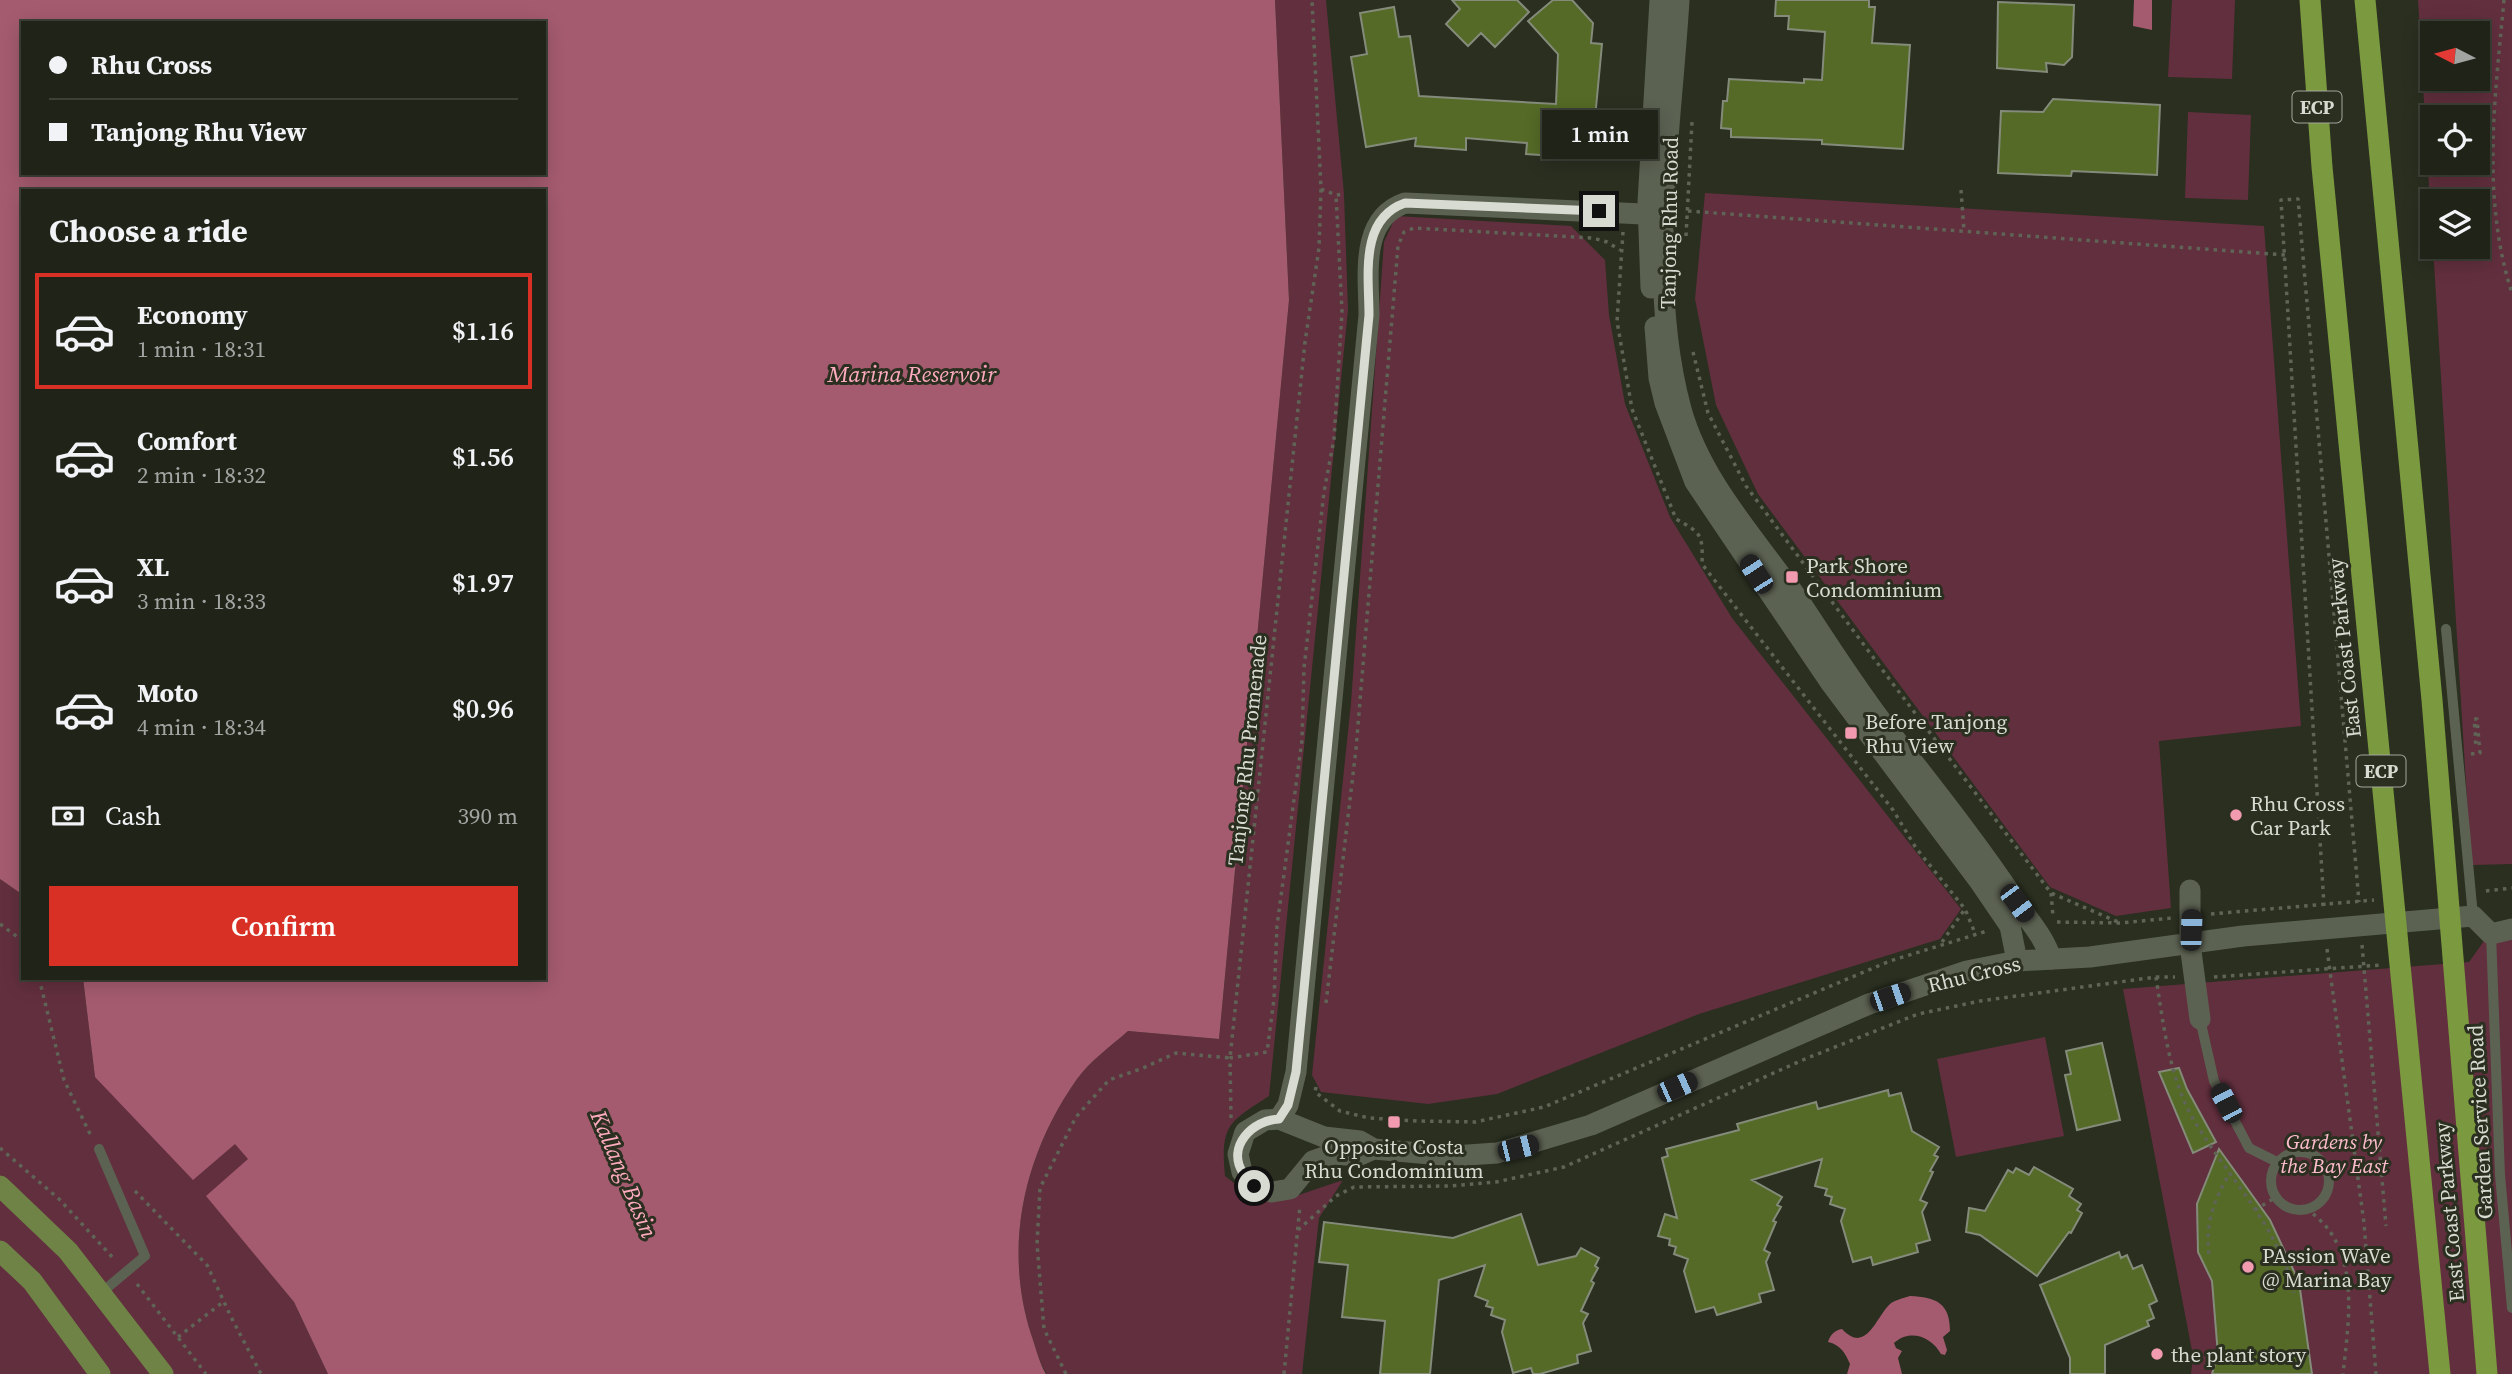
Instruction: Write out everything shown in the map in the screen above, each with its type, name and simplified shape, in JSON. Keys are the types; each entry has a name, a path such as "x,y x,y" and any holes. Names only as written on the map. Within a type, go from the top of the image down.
{"highway":[{"name":"East Coast Parkway","path":"2310,0 2324,195 2440,1374"},
{"name":"East Coast Parkway","path":"2365,0 2432,700 2487,1374"}],"main road":[{"path":"0,1186 68,1251 163,1374"},
{"path":"0,1251 32,1281 100,1374"}],"street":[{"name":"Tanjong Rhu Road","path":"1660,0 1666,59"},
{"name":"Tanjong Rhu Road","path":"1679,0 1666,59 1657,214 1659,378 1665,403 1695,482 1830,682 2010,926 2017,961"},
{"path":"1238,1154 1245,1132 1265,1120 1279,1119 1288,1105 1296,1072 1369,315 1368,250 1379,220 1391,208 1405,203 1657,214"},
{"name":"Tanjong Rhu Road","path":"1657,214 1668,333 1681,410 1702,460 1755,544 1798,600 1857,690 2047,944 2051,959"},
{"path":"2190,890 2190,944 2200,1019"},
{"path":"2473,916 2491,933 2512,929"},
{"name":"Rhu Cross","path":"1279,1119 1324,1137 1360,1141 1374,1149 1452,1156 1497,1153 1538,1143 1591,1125 1869,1004 1967,971 2017,961 2090,957 2243,936 2473,916"},
{"name":"Rhu Cross","path":"1238,1154 1242,1172 1254,1186 1272,1192 1290,1189 1313,1161 1333,1154 1358,1156 1374,1149"}],"lane":[{"path":"2446,629 2473,916"},
{"name":"Garden Service Road","path":"2491,933 2500,1175 2512,1308"},
{"path":"2200,1019 2214,1081 2249,1148 2277,1162"},
{"path":"99,1149 145,1256 101,1293"},
{"path":"2295,1152 2314,1155 2322,1162 2329,1180 2327,1190 2315,1206 2306,1209 2289,1208 2276,1197 2270,1181 2277,1162 2295,1152"}],"path":[{"name":"Tanjong Rhu Promenade","path":"1238,1154 1231,1117 1230,1058 1305,342 1319,248 1321,189 1312,0"},
{"path":"2504,0 2492,156 2495,211 2512,293"},
{"path":"1321,189 1336,195 1344,194"},
{"path":"1961,190 1964,231"},
{"path":"1686,239 1689,192"},
{"path":"1066,1374 1044,1329 1037,1244 1040,1188 1076,1117 1109,1080 1176,1053 1230,1058 1267,1052 1273,1009 1277,926 1302,740 1304,668 1324,492 1334,439 1342,312 1336,195"},
{"path":"2359,905 2298,199 2281,200 2328,968 2364,1223 2376,1374"},
{"path":"1688,211 2286,255"},
{"path":"1328,982 1356,749 1398,246 1404,232 1414,228 1593,238 1620,250"},
{"path":"1691,346 1709,413 1746,486 2051,893 2120,923"},
{"path":"1770,652 1892,810 1916,848 1965,909 1975,933"},
{"path":"2051,893 2054,922"},
{"path":"1941,944 1965,909"},
{"path":"0,924 21,940"},
{"path":"2361,933 2386,1226"},
{"path":"1298,1230 1336,1196 1354,1187 1450,1186 1496,1182 1564,1167 1805,1059 1918,1014 1980,1001 2156,977 2194,978 2328,968"},
{"path":"2156,977 2168,1052 2193,1120 2255,1210 2288,1264 2294,1293"},
{"path":"39,980 64,1080 83,1123 99,1149"},
{"path":"0,1147 59,1199 126,1272 206,1374"},
{"path":"2209,1254 2206,1233 2209,1217 2217,1195 2230,1173"},
{"path":"1284,1374 1302,1176"},
{"path":"131,1187 208,1265 223,1302 261,1374"},
{"path":"2255,1210 2276,1197"},
{"path":"2306,1209 2321,1219 2334,1233 2344,1259 2350,1304 2343,1374"},
{"path":"178,1337 223,1302"}],"green space":[{"path":"1275,0 1326,0 1344,194 1348,310 1269,1096 1236,1119 1230,1127 1226,1135 1224,1159 1225,1176 1252,1197 1284,1200 1343,1180 1319,1218 1302,1374 1047,1374 1036,1350 1023,1301 1019,1234 1032,1169 1059,1108 1082,1072 1128,1031 1219,1039 1289,300"},
{"path":"2172,0 2235,0 2232,79 2168,77"},
{"path":"2418,0 2512,0 2512,864 2471,865 2434,259 2490,259 2490,189 2429,189 2428,175 2490,175 2490,105 2424,105 2423,91 2490,91 2490,21 2420,21 2420,34"},
{"path":"2188,112 2251,115 2248,200 2185,198"},
{"path":"1705,193 2264,226 2301,726 2159,741 2171,908 2116,916 2050,887 1758,494 1716,405 1695,299"},
{"path":"1396,216 1571,226 1605,260 1609,315 1625,404 1670,517 1732,618 1961,909 1940,939 1699,1014 1497,1094 1428,1104 1321,1092 1312,1075 1351,703 1384,242"},
{"path":"0,879 21,894 21,980 83,980 95,1077 236,1144 249,1160 207,1196 294,1302 328,1374 0,1374"},
{"name":"Gardens by the Bay East","path":"2512,939 2512,1374 2191,1374 2193,1356 2123,989 2469,962 2484,941"},
{"path":"2045,1037 2064,1136 1956,1157 1937,1059"}],"water":[{"name":"Marina Reservoir","path":"0,0 1275,0 1289,300 1219,1039 1128,1031 1082,1072 1059,1108 1032,1169 1019,1234 1023,1301 1039,1360 1046,1374 328,1374 294,1302 206,1196 248,1159 235,1144 193,1180 95,1077 83,980 546,980 546,189 21,189 21,894 0,879"},
{"path":"2134,0 2152,0 2152,30 2133,26"},
{"path":"1910,1296 1934,1300 1944,1308 1950,1331 1943,1337 1947,1350 1945,1355 1920,1336 1907,1336 1894,1343 1896,1348 1902,1351 1898,1358 1902,1374 1847,1374 1850,1364 1842,1350 1828,1342 1831,1335 1842,1329 1850,1336 1864,1336 1890,1304"}],"building":[{"path":"1452,0 1517,0 1529,12 1495,47 1481,33 1468,46 1446,24 1460,9"},
{"path":"1553,0 1572,0 1593,23 1591,43 1602,44 1594,129 1579,128 1578,147 1555,146 1554,156 1526,154 1527,143 1466,138 1466,150 1415,146 1416,138 1366,147 1351,57 1367,54 1360,13 1394,7 1399,37 1410,36 1419,96 1556,104 1558,54 1528,21"},
{"path":"1776,0 1869,0 1869,7 1875,7 1872,43 1910,45 1903,149 1822,144 1822,140 1731,137 1731,129 1721,128 1723,101 1727,101 1729,79 1804,83 1804,79 1822,80 1825,32 1788,29 1789,16 1775,16"},
{"path":"1998,2 2074,5 2072,57 2064,65 2046,63 2047,72 1997,68"},
{"path":"2053,99 2160,105 2157,175 2072,171 2071,176 1998,173 2001,111 2043,112"},
{"path":"2102,1043 2120,1120 2077,1130 2065,1075 2071,1074 2066,1051"},
{"path":"2179,1068 2187,1089 2216,1142 2193,1153 2159,1072"},
{"path":"1888,1090 1889,1096 1901,1093 1912,1131 1939,1147 1934,1155 1938,1157 1930,1171 1933,1172 1920,1200 1927,1203 1922,1212 1930,1240 1916,1244 1918,1252 1873,1265 1871,1257 1853,1262 1841,1221 1845,1209 1830,1204 1832,1197 1825,1195 1827,1189 1815,1186 1822,1159 1752,1180 1782,1197 1777,1205 1781,1207 1773,1221 1776,1222 1764,1250 1770,1253 1766,1262 1774,1290 1759,1294 1761,1302 1717,1315 1714,1307 1696,1312 1684,1271 1688,1259 1674,1254 1676,1247 1669,1245 1670,1239 1658,1236 1665,1214 1677,1218 1662,1158 1668,1156 1666,1149 1739,1130 1737,1124 1816,1102 1818,1109"},
{"name":"PAssion WaVe @ Marina Bay","path":"2219,1149 2270,1220 2299,1282 2312,1374 2212,1374 2218,1355 2212,1281 2198,1252 2197,1204"},
{"path":"2034,1167 2073,1189 2069,1196 2081,1204 2077,1210 2082,1213 2071,1233 2069,1232 2037,1276 1980,1235 1966,1232 1969,1208 1985,1211 2008,1170 2013,1173 2016,1168 2029,1175"},
{"path":"1521,1214 1538,1265 1576,1256 1581,1248 1599,1258 1595,1266 1598,1268 1591,1281 1594,1283 1581,1311 1588,1314 1583,1323 1591,1351 1577,1355 1578,1363 1540,1374 1533,1374 1531,1368 1513,1373 1502,1332 1505,1320 1491,1315 1493,1308 1486,1306 1488,1301 1475,1296 1485,1265 1439,1280 1430,1374 1380,1374 1385,1321 1342,1317 1348,1265 1319,1262 1324,1222 1453,1238"},
{"path":"2119,1252 2121,1258 2127,1255 2133,1269 2142,1265 2157,1301 2149,1305 2154,1318 2147,1321 2149,1326 2105,1345 2105,1374 2070,1374 2070,1358 2040,1285"}],"place":[{"name":"Park Shore Condominium","path":"1792,577"},
{"name":"Before Tanjong Rhu View","path":"1851,733"},
{"name":"Rhu Cross Car Park","path":"2236,815"},
{"name":"Opposite Costa Rhu Condominium","path":"1394,1122"},
{"name":"PAssion WaVe @ Marina Bay","path":"2248,1267"},
{"name":"the plant story","path":"2157,1354"}],"route":[{"path":"1254,1186 1242,1172 1238,1154 1245,1132 1265,1120 1279,1119 1288,1105 1296,1072 1369,315 1368,250 1379,220 1391,208 1405,203 1437,202 1599,211"}],"water label":[{"name":"Kallang Basin","path":"624,1174"}]}
